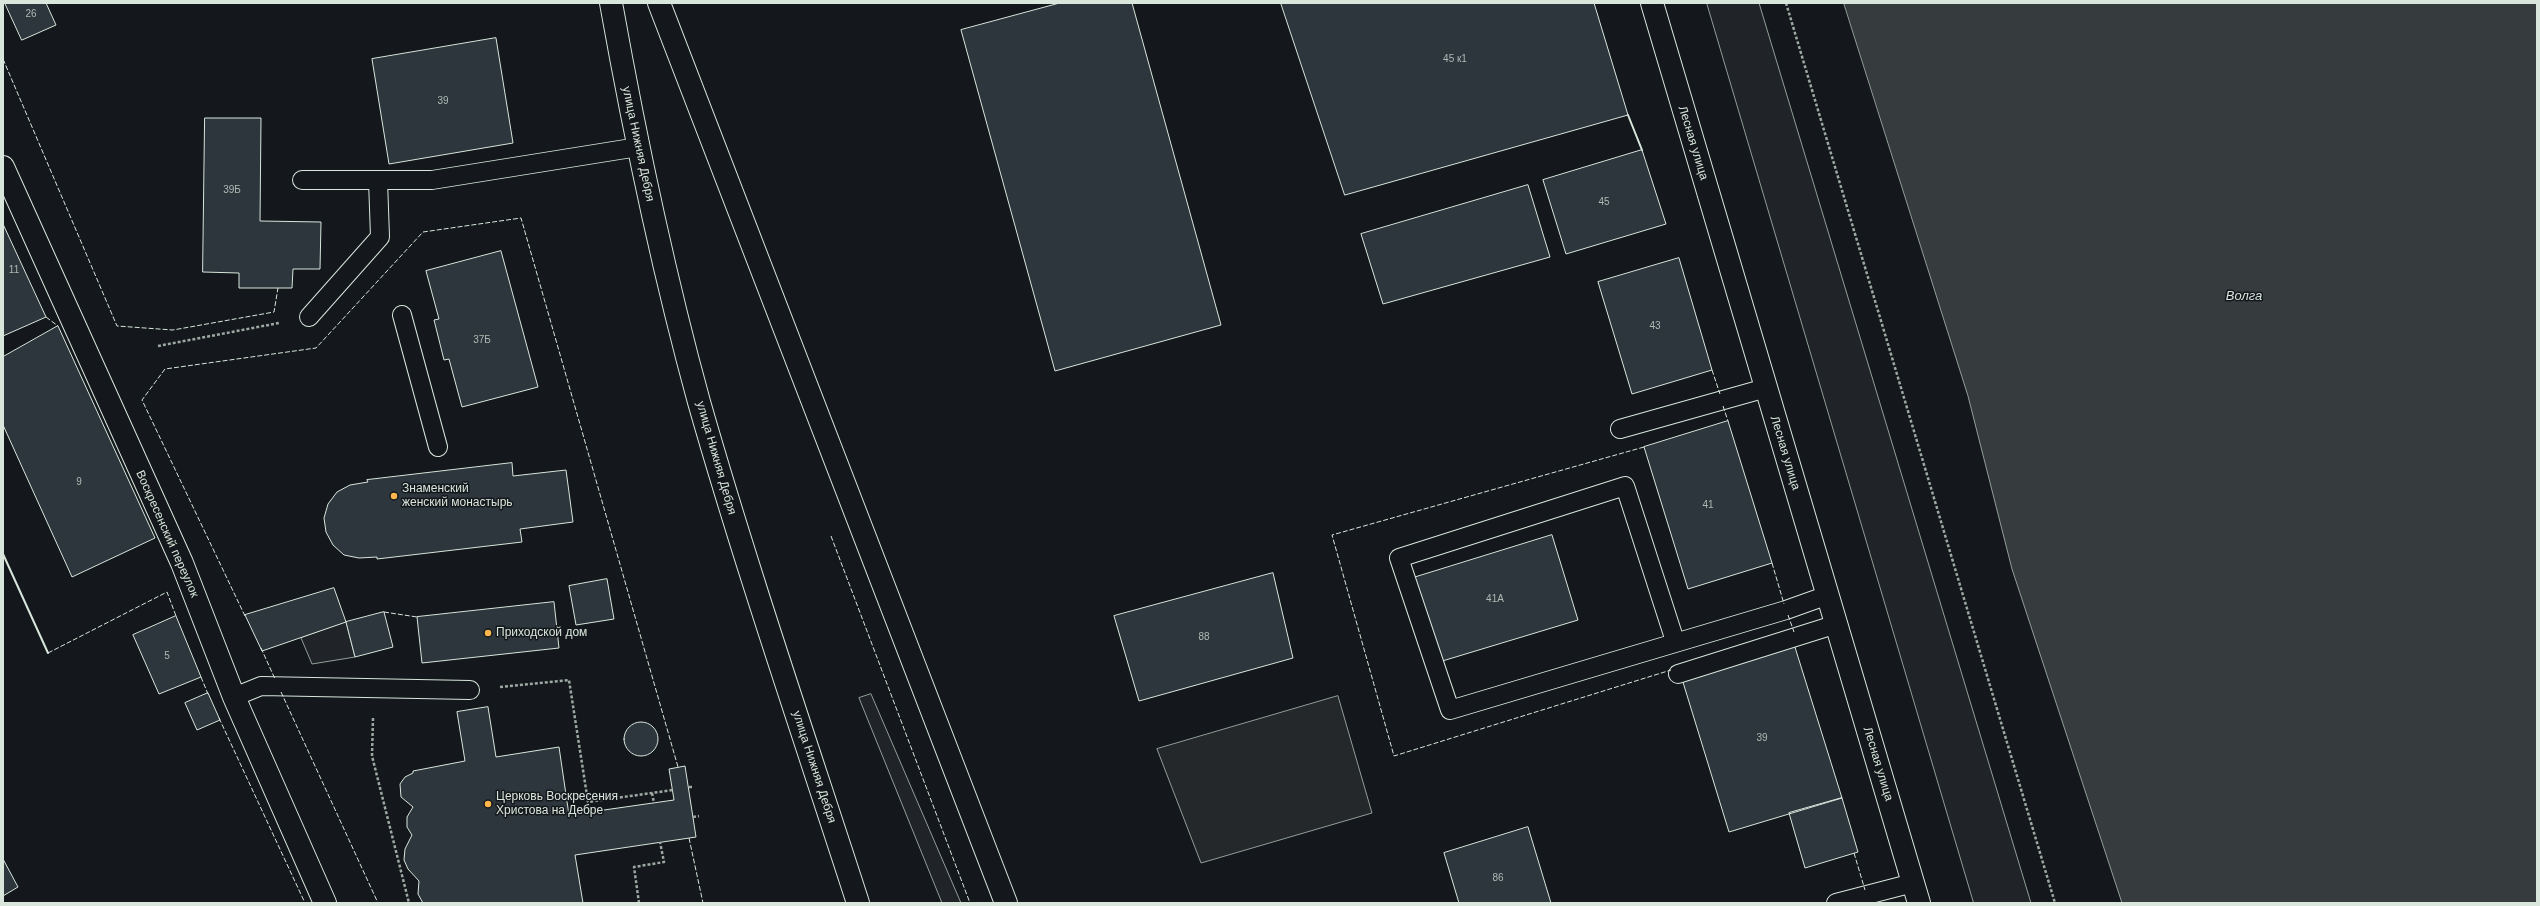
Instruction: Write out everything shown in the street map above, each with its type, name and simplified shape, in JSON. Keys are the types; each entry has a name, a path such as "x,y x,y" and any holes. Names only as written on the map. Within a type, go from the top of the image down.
{"main road":[{"name":"улица Нижняя Дебря","path":"611,3 638,146 708,430 737,530 858,903"},
{"path":"659,3 1006,903"},
{"name":"Лесная улица","path":"1652,3 1916,893"},
{"name":"Воскресенский переулок","path":"5,178 182,563 234,697 325,903"}],"lane":[{"path":"302,180 432,180 638,146"},
{"path":"309,317 380,237 378,180"},
{"path":"402,315 438,446"},
{"path":"1620,429 1766,388"},
{"path":"1675,641 1625,486 1399,558 1450,710 1675,641 1786,610 1828,595"},
{"path":"1678,674 1837,624"},
{"path":"234,697 261,686 470,690"},
{"path":"1836,903 1916,893"}],"path":[{"path":"1786,3 2055,903"},
{"path":"158,346 309,317"},
{"path":"470,690 569,680 588,802 673,790"},
{"path":"374,688 372,756 408,903"},
{"path":"652,793 654,803"},
{"path":"693,817 699,816"},
{"path":"640,903 634,867 664,862 660,842"}],"shaded area":[{"path":"1707,3 1759,3 2031,903 1974,903"},
{"path":"346,622 355,657 312,664 301,638"},
{"path":"871,694 961,903 942,903 859,698"},
{"path":"1338,696 1372,813 1201,863 1157,749"}],"water":[{"name":"Волга","path":"1844,3 2537,3 2537,903 2122,903 2012,569 1968,396"}],"building":[{"path":"5,3 46,3 56,25 22,40"},
{"path":"1060,3 1132,3 1221,325 1055,371 961,30"},
{"path":"1281,3 1594,3 1628,115 1345,195"},
{"path":"496,38 513,143 389,164 372,59"},
{"path":"205,118 261,118 260,221 321,222 320,269 293,269 292,288 239,288 239,273 203,272"},
{"path":"1642,150 1666,224 1566,254 1543,180"},
{"path":"1528,185 1550,257 1383,304 1361,234"},
{"path":"3,224 46,317 3,336"},
{"path":"501,251 538,387 462,407 449,359 444,360 434,320 439,319 426,271"},
{"path":"1679,258 1712,370 1632,394 1598,282"},
{"path":"58,326 155,538 72,577 3,425 3,357"},
{"path":"1728,421 1772,563 1688,589 1644,447"},
{"path":"512,463 513,476 566,470 573,522 520,529 522,542 377,559 377,557 359,558 344,555 333,545 326,532 324,518 328,504 337,492 350,485 368,482 367,480"},
{"path":"1552,535 1578,620 1439,662 1413,578"},
{"path":"1273,573 1293,658 1139,701 1114,616"},
{"path":"607,579 614,619 576,625 569,586"},
{"path":"334,588 346,622 262,651 245,615"},
{"name":"Приходской дом","path":"554,602 559,648 422,663 417,617"},
{"path":"384,612 393,647 355,657 346,622"},
{"path":"176,616 201,677 159,694 133,635"},
{"path":"1794,644 1842,798 1729,832 1682,679"},
{"path":"208,693 220,720 197,730 185,703"},
{"name":"Церковь Воскресения Христова на Дебре","path":"488,707 496,757 559,747 569,815 674,800 669,769 685,766 696,837 575,855 583,903 423,903 418,894 419,881 408,869 404,860 405,849 412,835 407,827 407,817 413,807 401,797 400,784 405,777 413,773 413,771 465,761 457,712"},
{"path":"641,722 653,727 658,739 653,751 641,756 629,751 624,739 629,727"},
{"path":"1842,798 1858,852 1805,868 1789,813"},
{"path":"1528,827 1551,903 1459,903 1444,853"},
{"path":"3,859 18,887 3,896"}],"fence":[{"path":"3,59 117,326 173,330 274,312 278,288"},
{"path":"245,616 142,400 165,369 316,348 423,232 521,218 678,767"},
{"path":"46,317 58,326"},
{"path":"1712,370 1720,394"},
{"path":"1723,406 1728,421"},
{"path":"1644,447 1332,535 1394,756 1671,670"},
{"path":"831,536 970,903"},
{"path":"1772,563 1784,604"},
{"path":"48,653 167,592 176,616"},
{"path":"384,612 417,617"},
{"path":"1788,615 1794,632"},
{"path":"261,648 275,679"},
{"path":"201,677 208,694"},
{"path":"281,692 378,903"},
{"path":"219,718 305,903"},
{"path":"689,838 703,903"},
{"path":"1854,853 1865,890"}],"wall":[{"path":"1628,115 1642,150"},
{"path":"3,554 48,653"}],"place":[{"name":"Знаменский женский монастырь","path":"394,496"},
{"name":"Приходской дом","path":"488,633"},
{"name":"Церковь Воскресения Христова на Дебре","path":"488,804"}]}
